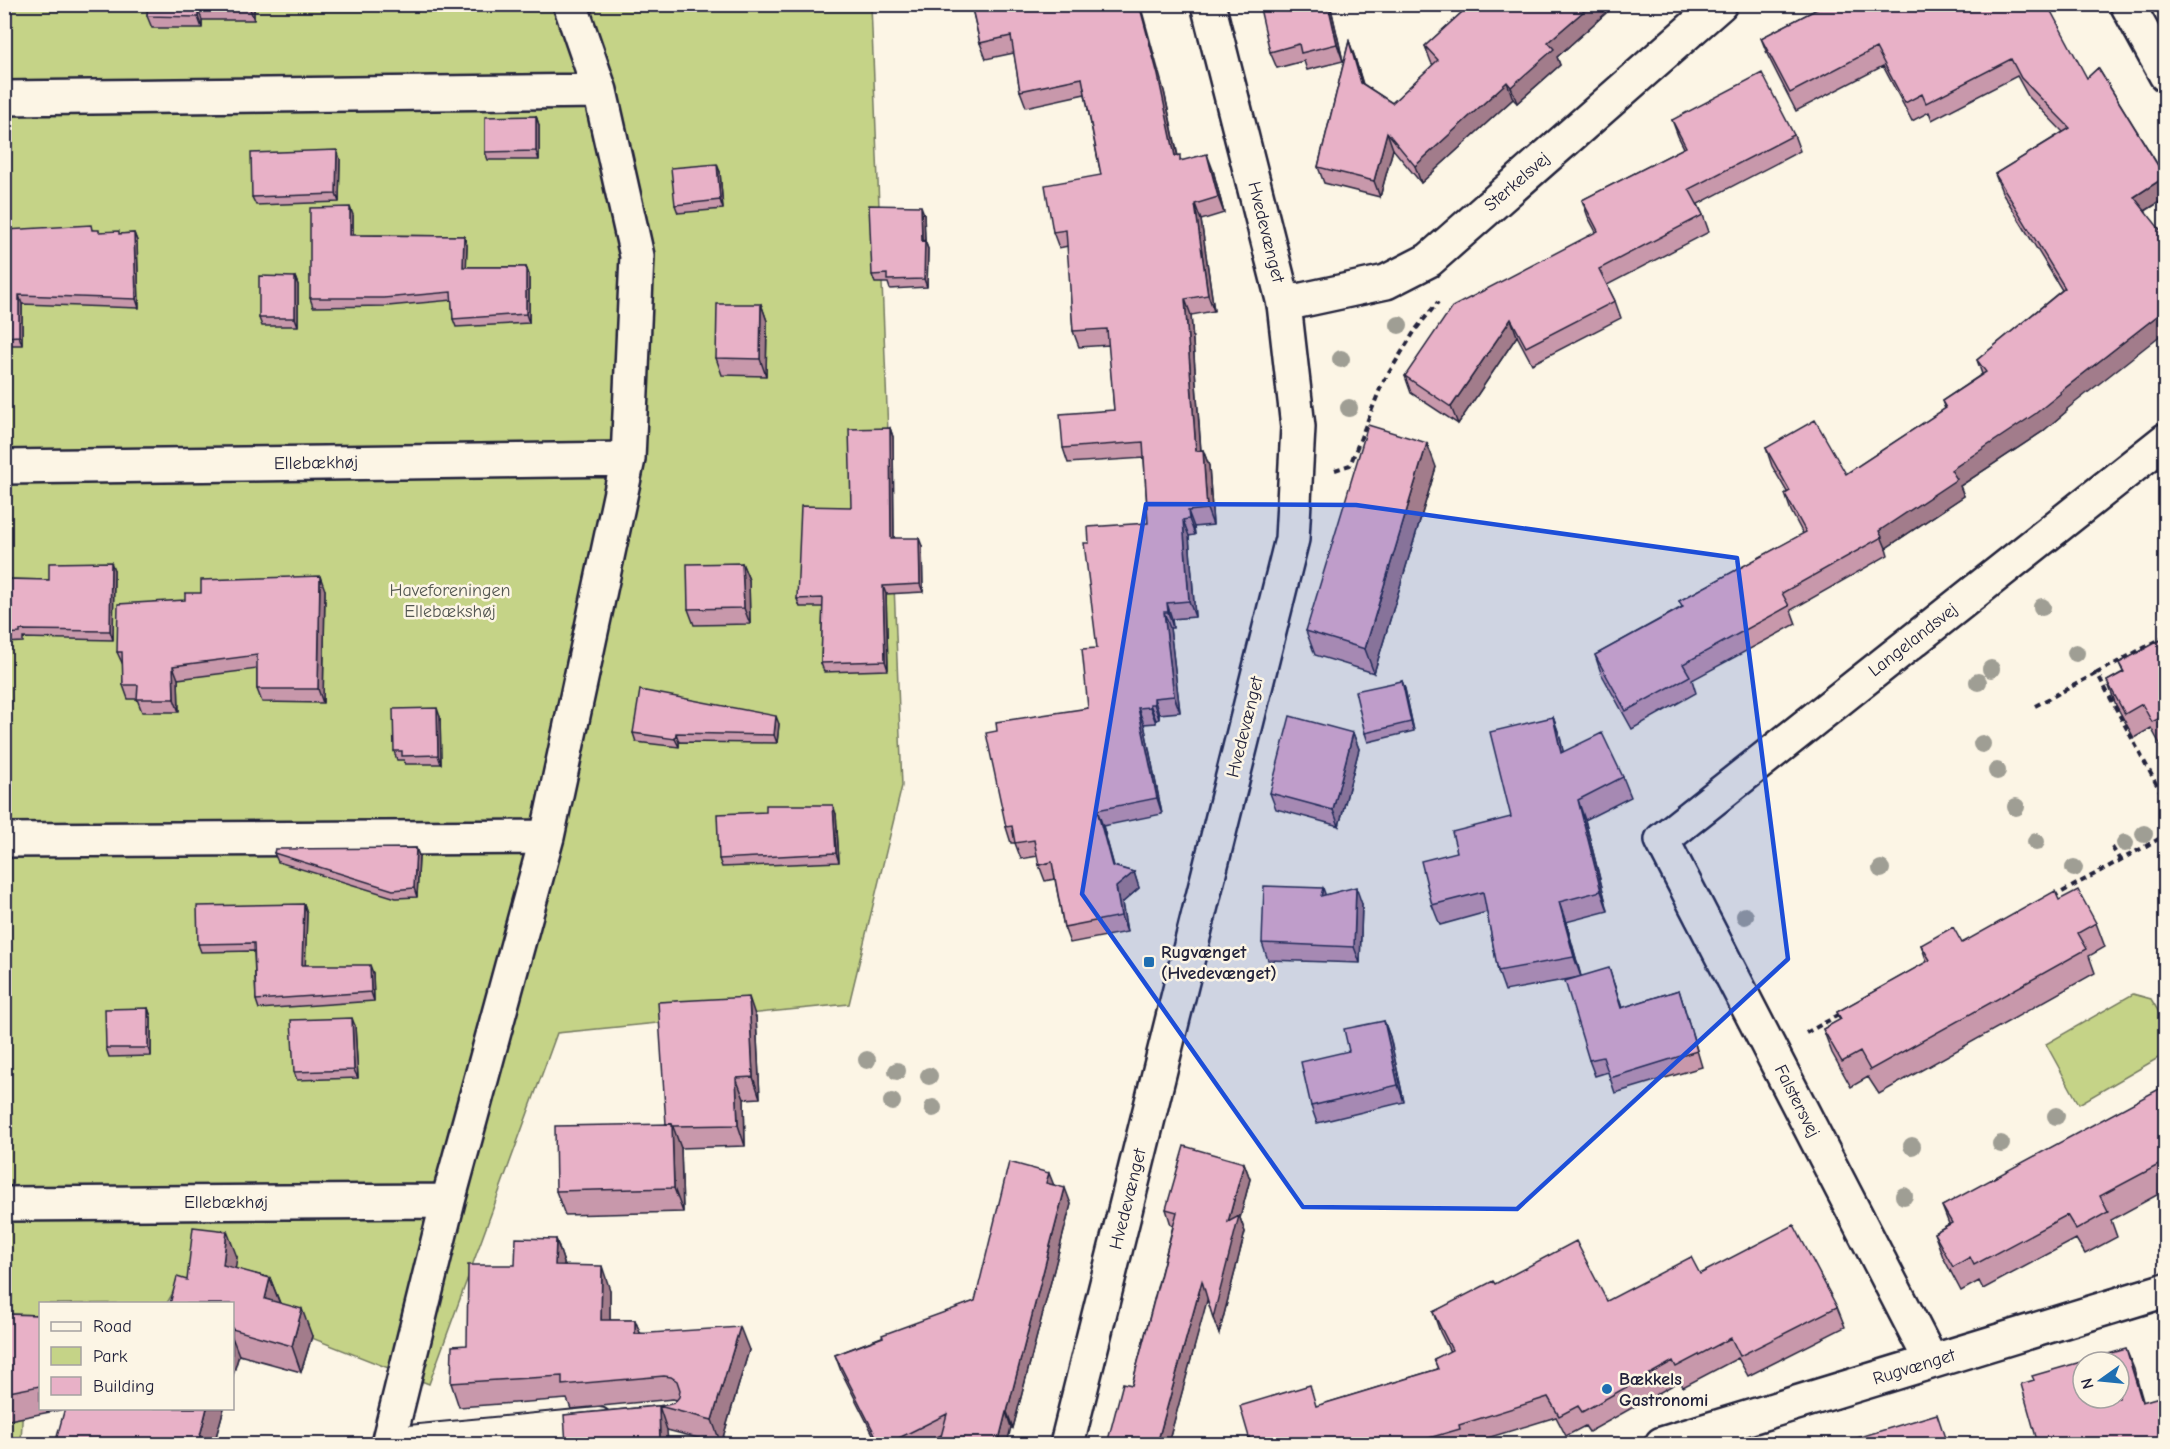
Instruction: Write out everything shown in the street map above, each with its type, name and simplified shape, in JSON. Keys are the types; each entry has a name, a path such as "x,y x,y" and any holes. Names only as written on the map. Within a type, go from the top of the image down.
{"street":[{"path":"388,1443 448,1201 547,837 628,459 636,256 600,91 570,4"},
{"name":"Hvedevænget","path":"1067,1444 1292,539 1299,426 1284,304 1208,4"},
{"name":"Sterkelsvej","path":"1284,304 1386,282 1429,260 1720,4"},
{"path":"2127,4 2166,75"},
{"path":"4,98 600,91"},
{"name":"Langelandsvej","path":"1662,840 2166,440"},
{"name":"Ellebækhøj","path":"4,467 628,459"},
{"path":"4,840 547,837"},
{"name":"Falstersvej","path":"1662,840 1931,1361"},
{"name":"Ellebækhøj","path":"4,1204 448,1201"},
{"name":"Rugvænget","path":"1662,1444 2166,1290"}],"lane":[{"path":"388,1443 626,1419"}],"path":[{"path":"1295,484 1350,465 1382,384 1416,328 1443,296"},
{"path":"2035,706 2166,636"},
{"path":"2097,673 2166,802"},
{"path":"2048,899 2166,835"},
{"path":"2112,847 2120,860"},
{"path":"1772,1052 1843,1013"}],"highlighted area":[{"path":"1146,504 1356,505 1737,558 1788,959 1517,1209 1303,1207 1082,894"}],"green space":[{"name":"Haveforeningen Ellebækshøj","path":"5,5 871,5 902,786 849,1004 557,1033 429,1384 234,1307 234,1302 226,1302 177,1286 168,1302 39,1302 39,1374 24,1377 21,1444 5,1444"},
{"path":"2133,994 2151,999 2165,1022 2165,1054 2079,1104 2046,1044"}],"building":[{"path":"148,4 250,4 250,9 198,8 198,17 147,16"},
{"path":"971,4 1139,4 1158,75 1175,156 1180,155 1180,161 1207,154 1218,197 1195,204 1208,295 1185,299 1196,451 1203,450 1207,509 1188,511 1189,519 1183,520 1189,601 1167,603 1168,612 1164,612 1174,696 1154,698 1154,704 1150,704 1150,707 1138,708 1157,798 1097,810 1112,866 1134,872 1116,887 1121,916 1064,927 1052,862 1039,865 1034,840 1015,843 1012,826 1006,827 986,733 997,731 996,722 1088,708 1082,649 1097,648 1084,543 1089,543 1088,527 1148,523 1143,442 1063,448 1060,414 1114,410 1107,329 1073,331 1066,230 1053,232 1045,185 1101,175 1082,78 1020,91 1011,36 980,43"},
{"path":"1259,4 1328,4 1337,44 1301,53 1299,44 1270,52"},
{"path":"1471,4 1592,4 1548,42 1554,49 1511,87 1507,82 1415,166 1387,132 1374,181 1318,167 1349,41 1361,83 1392,103 1438,60 1425,46"},
{"path":"1827,4 2047,4 2087,78 2098,68 2165,177 2134,197 2166,237 2166,309 2035,414 1951,470 1957,479 1879,531 1882,537 1782,593 1789,606 1683,664 1690,676 1626,711 1595,655 1683,607 1679,601 1806,532 1785,494 1790,491 1766,448 1815,420 1846,474 1946,408 1942,401 1986,372 1977,360 2065,288 1995,174 2070,128 2021,78 2011,59 1926,103 1922,94 1905,103 1876,48 1790,93 1761,38"},
{"path":"1762,73 1794,135 1689,189 1703,215 1599,269 1615,301 1526,347 1511,319 1451,407 1405,376 1452,307 1598,231 1582,200 1686,147 1672,120"},
{"path":"536,116 536,151 485,152 485,117"},
{"path":"337,150 336,194 252,197 251,153"},
{"path":"717,164 720,200 675,205 671,168"},
{"path":"869,205 921,206 922,241 925,240 924,279 887,280 887,274 872,275"},
{"path":"350,207 350,235 464,236 463,267 526,267 526,314 453,319 451,292 384,298 310,298 310,208"},
{"path":"91,225 92,230 99,230 99,232 134,233 136,299 19,295 19,336 4,337 4,227 6,230"},
{"path":"259,276 295,277 295,318 259,318"},
{"path":"717,304 761,304 760,359 716,358"},
{"path":"1368,425 1427,443 1365,649 1306,631"},
{"path":"890,428 891,538 919,538 920,584 883,586 885,661 821,663 823,598 797,599 801,506 851,507 849,429"},
{"path":"111,562 110,631 20,630 20,633 4,634 4,579 49,580 49,563"},
{"path":"742,563 744,608 688,609 687,564"},
{"path":"320,576 318,689 257,689 257,655 173,666 174,699 137,699 138,685 123,685 122,652 117,652 118,604 185,600 185,593 201,593 201,580"},
{"path":"2166,637 2166,715 2152,722 2142,704 2125,714 2107,681 2124,672 2119,663"},
{"path":"1402,681 1411,722 1365,733 1355,691"},
{"path":"640,690 776,716 774,735 676,733 675,739 633,733"},
{"path":"437,708 438,755 402,756 402,751 394,751 393,709"},
{"path":"1290,716 1353,733 1333,810 1270,793"},
{"path":"1553,717 1561,753 1602,733 1623,777 1578,800 1601,891 1559,902 1574,957 1498,971 1483,892 1432,905 1421,861 1457,852 1452,832 1511,817 1490,732"},
{"path":"766,805 833,805 836,853 719,859 717,814 766,812"},
{"path":"416,848 414,888 393,890 274,853 275,849"},
{"path":"1264,886 1323,888 1321,896 1356,887 1354,947 1262,943"},
{"path":"2078,890 2096,923 2078,933 2087,949 1870,1070 1860,1052 1842,1062 1823,1029 1841,1019 1837,1012 1930,960 1921,945 1953,927 1962,943 2055,891 2059,900"},
{"path":"304,904 302,965 370,965 371,992 256,1000 254,943 198,944 197,906"},
{"path":"1609,968 1621,1008 1679,990 1697,1051 1610,1078 1603,1057 1589,1060 1565,981"},
{"path":"749,997 753,1077 736,1078 738,1125 673,1126 666,1124 658,1002"},
{"path":"148,1008 148,1048 106,1048 105,1009"},
{"path":"352,1018 354,1070 294,1072 291,1020"},
{"path":"1384,1021 1398,1085 1311,1106 1301,1062 1349,1051 1344,1029"},
{"path":"2161,1088 2166,1095 2166,1161 2100,1196 2108,1212 2076,1230 2067,1215 1974,1265 1970,1257 1953,1267 1934,1233 1952,1223 1942,1206"},
{"path":"672,1124 674,1188 556,1191 555,1126"},
{"path":"1184,1146 1244,1163 1228,1222 1239,1216 1213,1318 1202,1281 1157,1444 1107,1444 1123,1383 1132,1385 1177,1212 1166,1209"},
{"path":"1009,1162 1049,1173 1046,1183 1065,1188 998,1444 939,1444 947,1414 887,1444 880,1444 835,1355 975,1301"},
{"path":"1794,1225 1837,1307 1740,1356 1731,1338 1676,1367 1673,1361 1582,1412 1578,1406 1559,1416 1548,1397 1459,1425 1460,1429 1408,1444 1251,1444 1240,1406 1310,1385 1316,1406 1438,1369 1434,1359 1452,1350 1433,1312 1493,1281 1495,1284 1576,1241 1607,1301 1691,1257 1700,1274"},
{"path":"193,1227 227,1231 223,1265 270,1278 265,1299 302,1309 292,1346 234,1330 234,1302 171,1302 177,1277 187,1280"},
{"path":"516,1238 556,1239 555,1265 602,1266 601,1320 635,1320 635,1334 740,1327 712,1420 659,1406 660,1444 566,1444 564,1415 674,1403 679,1397 680,1390 677,1381 664,1376 562,1385 562,1376 451,1383 452,1346 467,1345 468,1265 515,1265"},
{"path":"4,1314 39,1315 39,1386 4,1393"},
{"path":"2071,1365 2071,1410 2131,1410 2131,1366 2142,1402 2166,1395 2166,1444 2038,1444 2021,1384 2034,1380 2032,1376"},
{"path":"64,1410 206,1410 198,1444 55,1444"},
{"path":"1937,1414 1947,1444 1837,1444"}],"place":[{"name":"Rugvænget (Hvedevænget)","path":"1149,962"},
{"name":"Bækkels Gastronomi","path":"1607,1389"}]}
